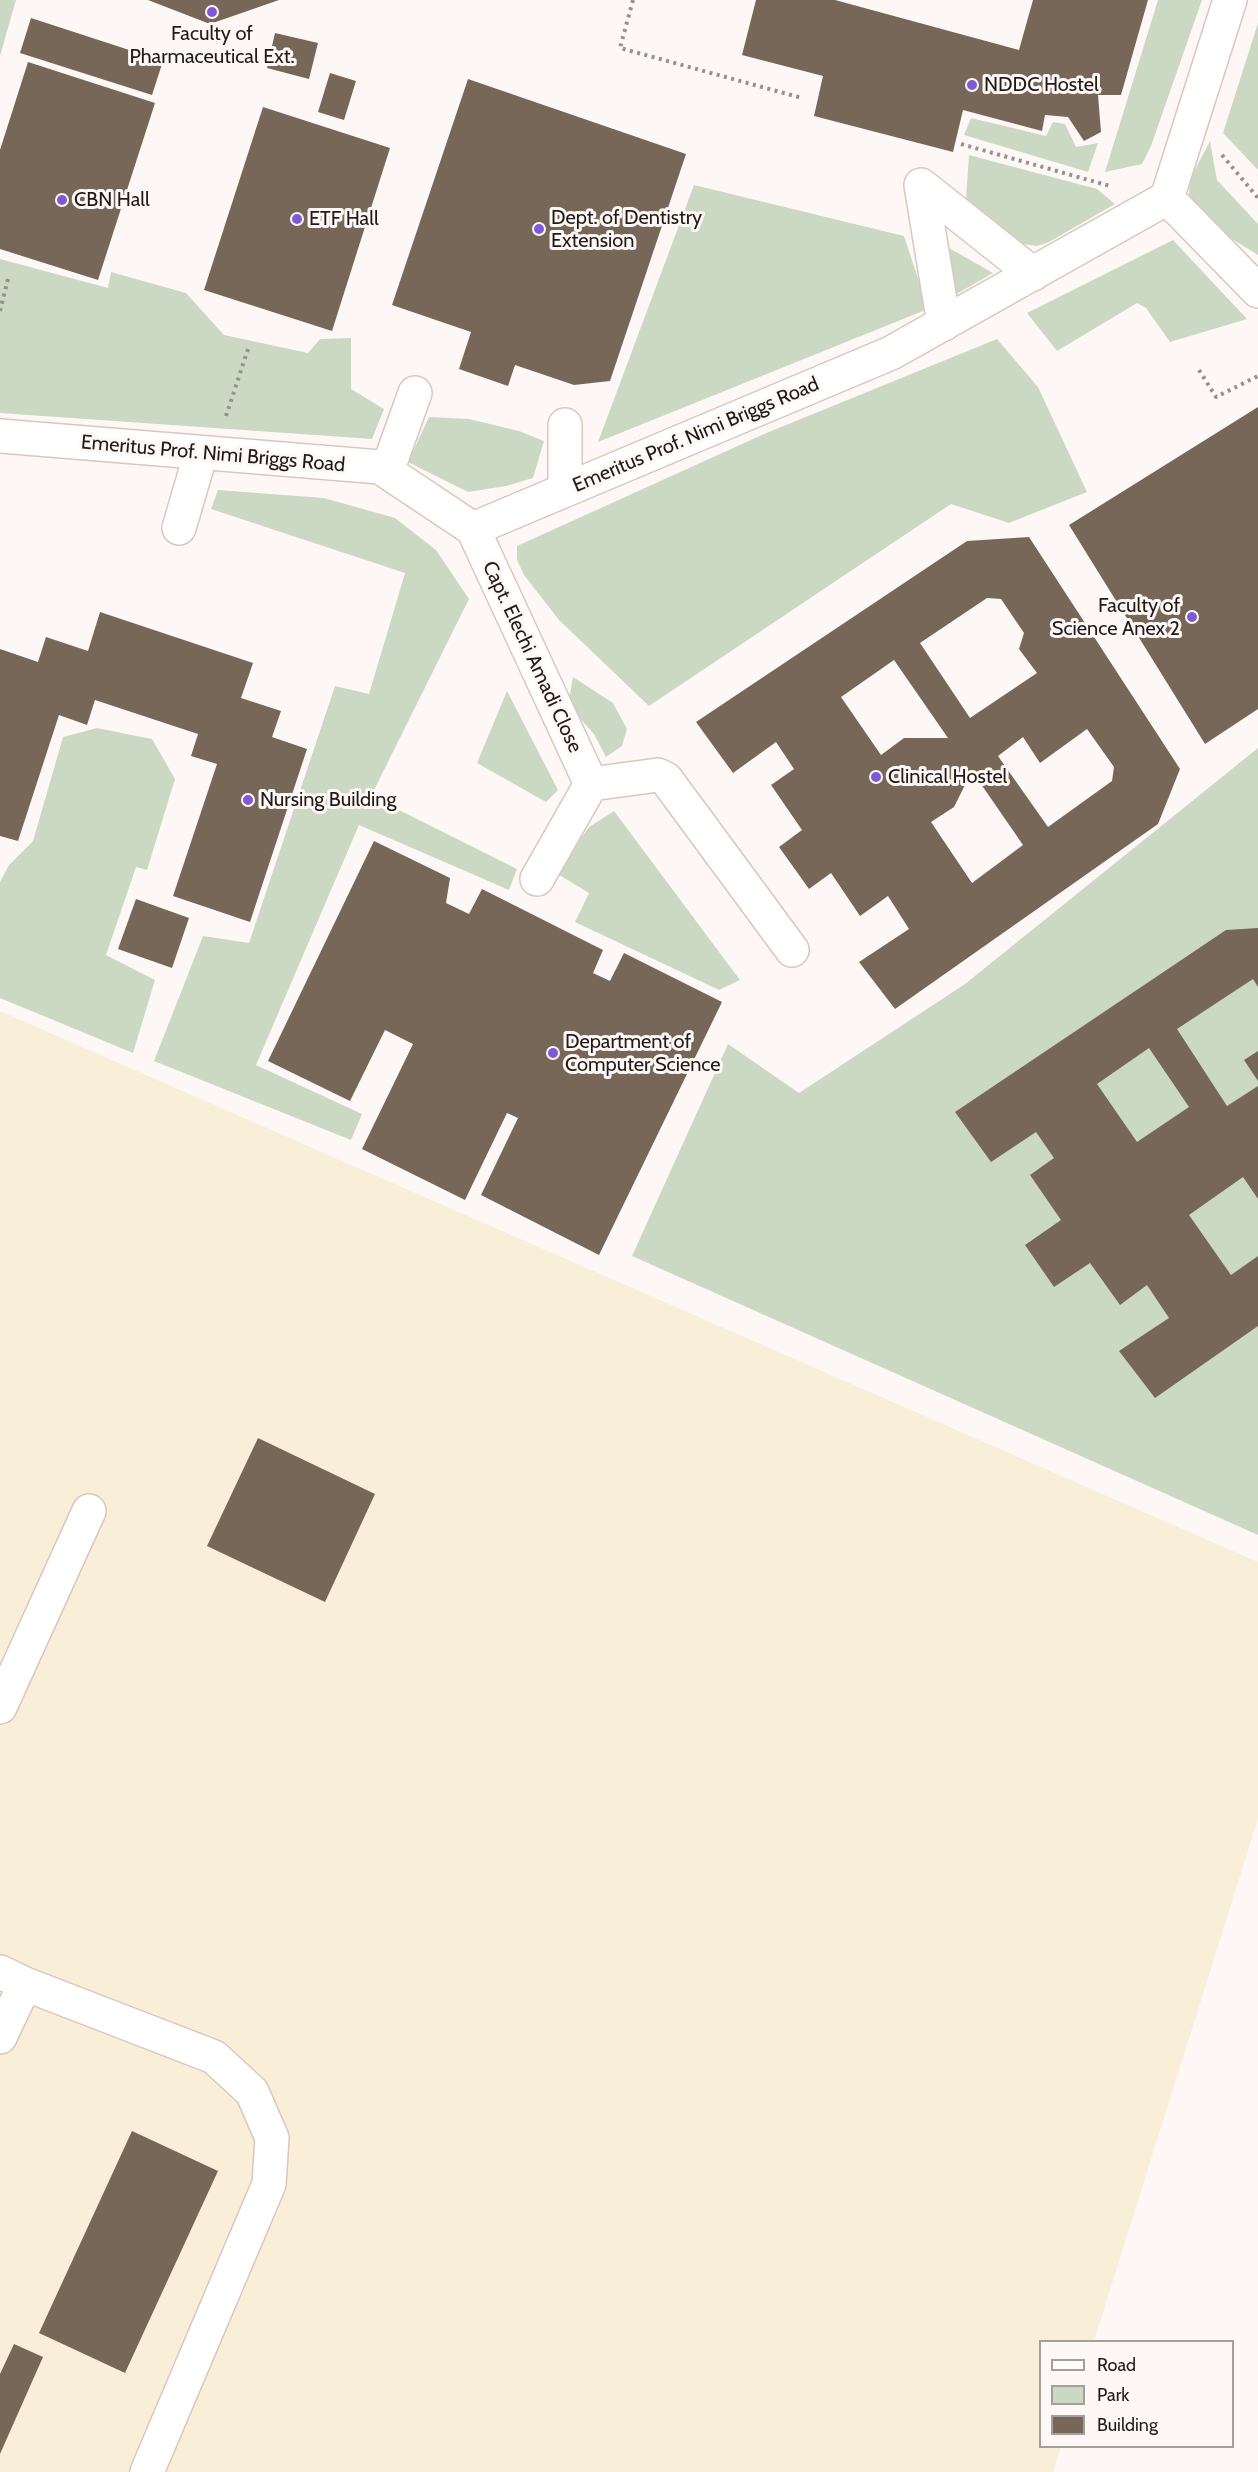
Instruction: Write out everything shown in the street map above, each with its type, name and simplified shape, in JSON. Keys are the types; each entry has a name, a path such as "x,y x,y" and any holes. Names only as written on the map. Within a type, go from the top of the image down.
{"street":[{"path":"1230,0 1192,120 1156,204 1258,291"},
{"path":"944,324 921,185 1034,274"},
{"name":"Emeritus Prof. Nimi Briggs Road","path":"0,436 381,467 473,529 891,352 1156,204"},
{"path":"387,471 415,393"},
{"path":"565,425 566,490"},
{"path":"179,528 207,453"},
{"name":"Capt. Elechi Amadi Close","path":"473,529 591,784"},
{"path":"537,879 591,784 658,775 666,779 792,950"},
{"path":"0,1707 89,1511"},
{"path":"0,2037 12,1978 214,2057 252,2092 272,2138 268,2184 147,2472"}],"path":[{"path":"633,0 620,48 802,98"},
{"path":"1192,120 1258,198"},
{"path":"961,144 1114,187 1156,204"},
{"path":"0,311 8,279"},
{"path":"207,453 249,346"},
{"path":"1199,370 1216,397 1258,376"}],"shaded area":[{"path":"0,1011 1258,1562 1258,1819 1094,2340 1039,2340 1039,2448 1061,2448 1053,2472 0,2472"}],"green space":[{"path":"0,0 16,0 0,56"},
{"path":"1158,0 1202,0 1151,146 1142,164 1105,172"},
{"path":"1258,23 1258,170 1223,133"},
{"path":"971,118 1046,136 1053,122 1065,124 1076,147 1098,143 1088,172 964,135"},
{"path":"1210,141 1217,180 1258,224 1258,255 1195,216 1188,206 1190,179"},
{"path":"969,155 1097,189 1115,204 1049,242 1037,246 1023,244 966,198"},
{"path":"694,185 904,236 928,309 598,442"},
{"path":"1173,240 1247,319 1170,342 1146,308 1137,303 1057,351 1027,313"},
{"path":"942,244 993,273 953,296"},
{"path":"0,259 108,288 111,272 186,293 224,335 308,353 320,339 351,338 351,389 384,409 372,439 0,413"},
{"path":"997,339 1038,387 1087,492 1009,523 951,504 649,706 559,620 524,575 517,560 517,546 764,434"},
{"path":"429,417 469,419 519,431 544,441 533,478 506,486 468,492 408,462"},
{"path":"218,490 324,498 395,518 436,550 469,599 371,796 517,869 509,890 359,825 256,1065 362,1114 351,1140 154,1061 203,936 249,943 335,686 369,694 405,573 211,509"},
{"path":"573,677 613,703 627,729 622,746 606,757 594,734 568,705"},
{"path":"507,691 558,790 546,802 477,763"},
{"path":"97,728 152,739 175,779 147,870 136,867 106,955 155,980 133,1053 0,998 0,882 9,865 33,841 63,737"},
{"path":"1258,748 1258,1535 632,1256 728,1044 799,1093 965,984"},
{"path":"614,811 740,980 719,990 575,922 589,893 556,873 589,827"}],"building":[{"name":"Faculty of Pharmaceutical Ext.","path":"148,0 279,0 210,24"},
{"name":"NDDC Hostel","path":"756,0 835,0 1019,50 1033,0 1148,0 1121,95 1098,95 1101,132 1084,141 1068,117 1045,115 1042,131 963,110 953,152 814,116 823,76 742,55"},
{"path":"31,18 163,61 152,95 20,53"},
{"path":"275,33 318,43 309,79 267,68"},
{"name":"CBN Hall","path":"28,62 155,103 98,280 0,249 0,150"},
{"path":"330,73 356,81 344,120 318,112"},
{"name":"Dept. of Dentistry Extension","path":"468,79 686,154 610,381 574,385 515,365 508,386 459,369 471,332 392,305"},
{"name":"ETF Hall","path":"263,107 390,148 332,331 204,290"},
{"name":"Faculty of Science Anex 2","path":"1258,407 1258,709 1205,744 1069,525"},
{"name":"Clinical Hostel","path":"1029,537 1180,769 1158,824 895,1009 859,962 909,929 888,896 860,916 831,873 809,889 779,847 802,830 771,785 794,769 776,742 733,773 696,722 967,541","holes":["987,598 1001,599 1024,633 1019,649 1037,673 970,718 920,643","894,660 948,738 904,738 881,755 841,697","1087,729 1114,767 1112,781 1048,827 998,756 1023,737 1040,763","972,771 1023,845 972,883 931,822 954,807"]},
{"name":"Nursing Building","path":"100,612 253,663 241,698 281,711 272,737 307,749 250,922 173,896 217,764 191,756 198,734 95,700 87,725 59,715 18,841 0,836 0,649 38,662 46,637 88,651"},
{"name":"Department of Computer Science","path":"374,841 450,878 446,903 469,914 482,889 603,950 593,973 610,981 624,953 722,1002 599,1255 481,1195 518,1118 507,1113 465,1200 362,1149 413,1044 385,1030 350,1101 268,1061"},
{"path":"136,899 189,918 172,968 118,949"},
{"path":"1258,928 1258,987 1253,979 1177,1029 1227,1106 1258,1086 1258,1199 1243,1177 1189,1215 1231,1275 1258,1256 1258,1326 1155,1398 1119,1351 1169,1318 1147,1285 1120,1305 1090,1263 1054,1287 1025,1245 1061,1220 1030,1175 1054,1158 1036,1132 991,1162 955,1112 1226,930","holes":["1149,1048 1189,1107 1137,1142 1097,1084"]},
{"path":"1258,1051 1258,1081 1244,1060"},
{"path":"258,1438 375,1494 325,1602 207,1546"},
{"path":"132,2131 218,2171 125,2373 39,2333"},
{"path":"14,2344 43,2357 0,2454 0,2374"}],"place":[{"name":"Faculty of Pharmaceutical Ext.","path":"212,12"},
{"name":"NDDC Hostel","path":"972,85"},
{"name":"CBN Hall","path":"62,200"},
{"name":"ETF Hall","path":"297,219"},
{"name":"Dept. of Dentistry Extension","path":"539,229"},
{"name":"Faculty of Science Anex 2","path":"1192,617"},
{"name":"Clinical Hostel","path":"876,777"},
{"name":"Nursing Building","path":"248,800"},
{"name":"Department of Computer Science","path":"553,1053"}]}
